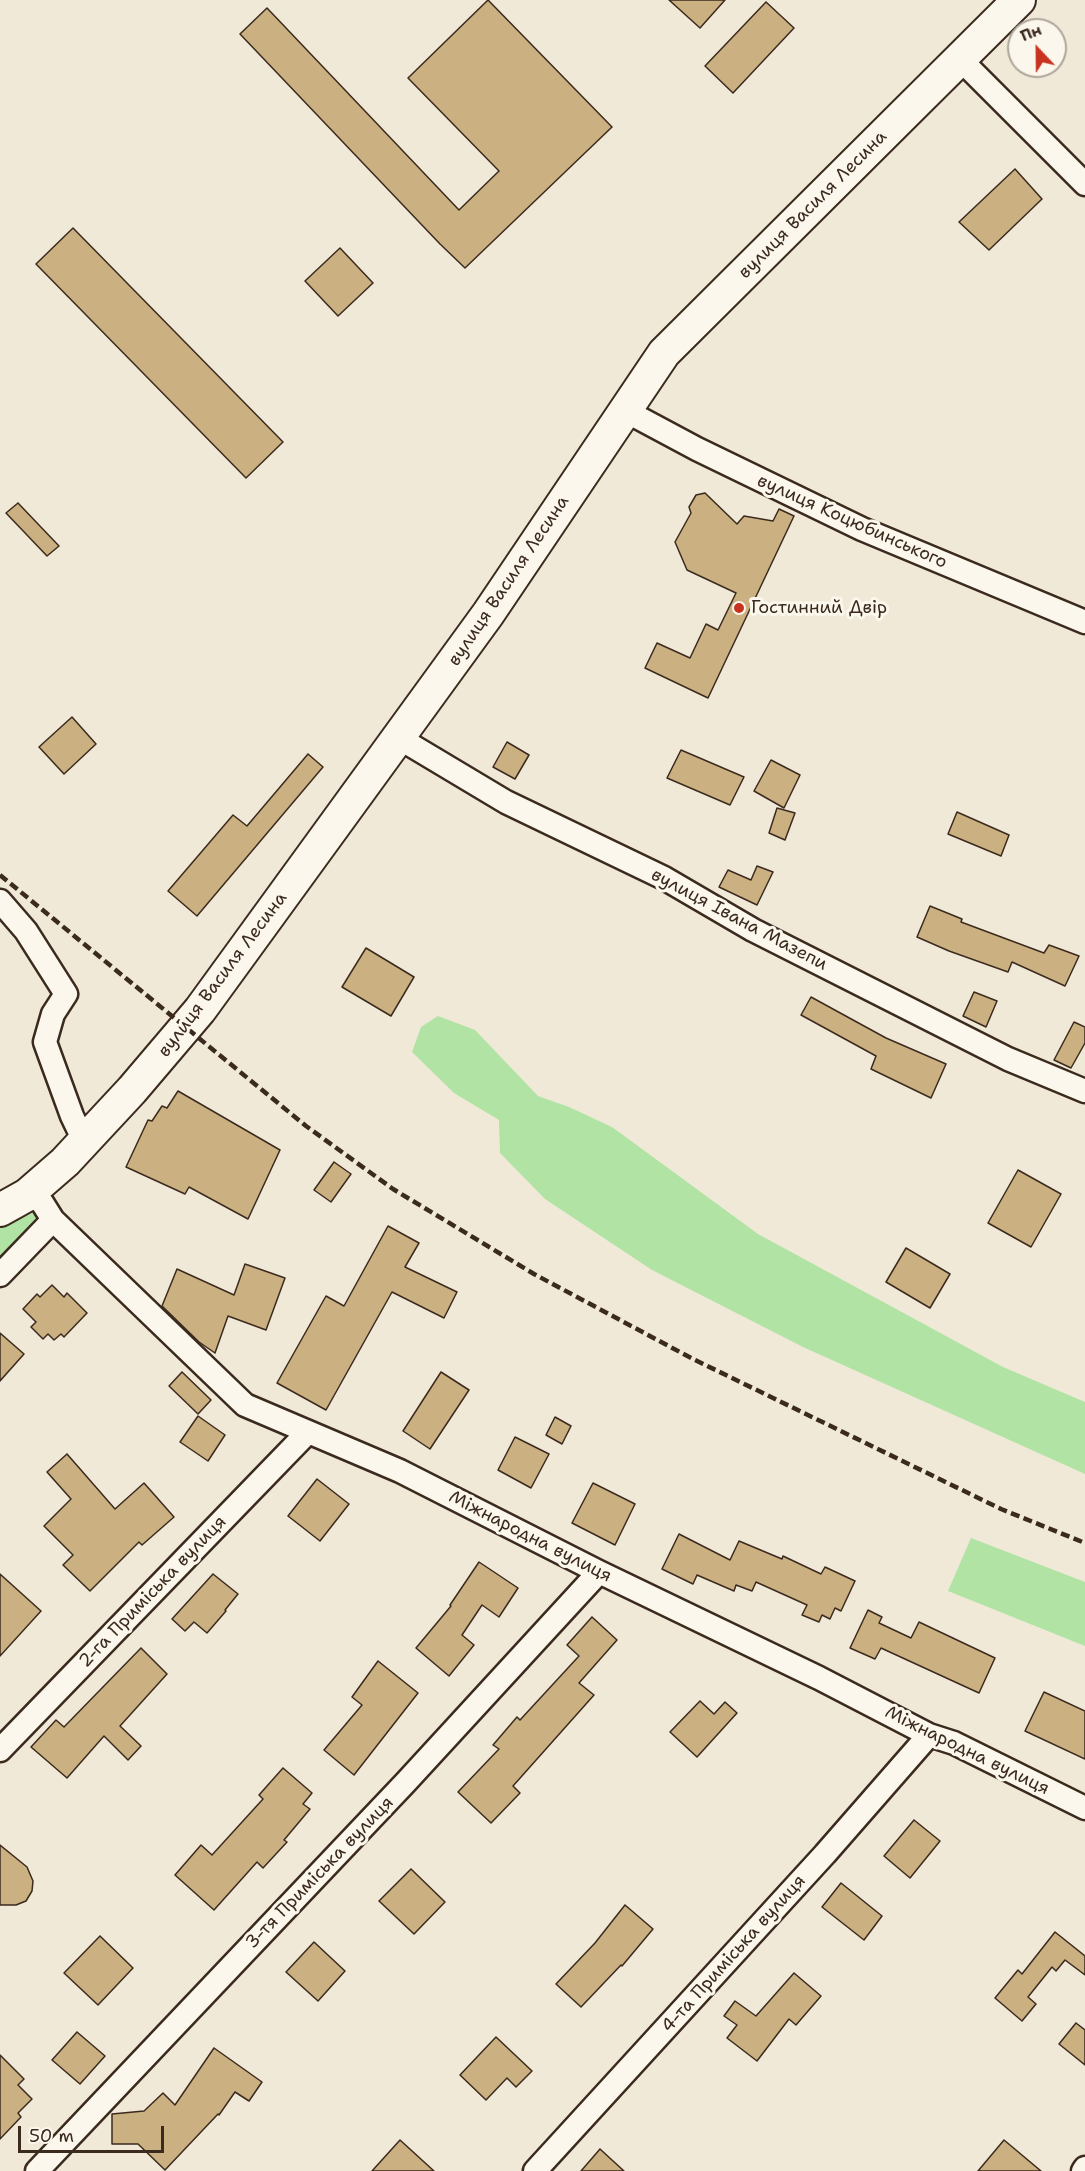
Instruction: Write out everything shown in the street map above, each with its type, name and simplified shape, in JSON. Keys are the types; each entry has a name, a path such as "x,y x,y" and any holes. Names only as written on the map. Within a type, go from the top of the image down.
{"street":[{"name":"вулиця Василя Лесина","path":"0,1210 31,1191 65,1162 132,1090 200,1010 488,614 664,352 1019,0"},
{"path":"960,59 1085,184"},
{"name":"вулиця Коцюбинського","path":"624,410 697,449 862,529 1085,622"},
{"name":"вулиця Івана Мазепи","path":"399,738 506,802 664,878 753,930 1008,1059 1085,1091"},
{"path":"0,901 26,931 66,994 52,1014 45,1042 72,1116 84,1141"},
{"path":"0,1187 31,1191"},
{"name":"Міжнародна вулиця","path":"31,1191 53,1220 245,1405 400,1471 599,1572 819,1678 929,1735 954,1743 1085,1809"},
{"path":"0,1275 53,1220"},
{"name":"2-га Приміська вулиця","path":"0,1750 307,1433"},
{"name":"3-тя Приміська вулиця","path":"37,2171 406,1782 599,1572"},
{"name":"4-та Приміська вулиця","path":"535,2171 825,1854 929,1735"}],"green space":[{"path":"438,1016 475,1030 538,1096 569,1107 612,1127 758,1234 1003,1367 1085,1402 1085,1474 803,1347 652,1270 545,1199 500,1153 499,1120 454,1093 412,1052 421,1027"},
{"path":"38,1211 42,1217 0,1260 0,1227"},
{"path":"971,1538 1085,1582 1085,1646 948,1591"}],"building":[{"path":"488,0 612,127 465,268 240,34 267,8 459,210 499,171 408,78"},
{"path":"669,0 725,0 700,28"},
{"path":"766,2 794,28 733,93 705,66"},
{"path":"1015,169 1042,199 989,250 959,222"},
{"path":"73,228 283,442 246,478 36,264"},
{"path":"340,248 373,283 338,316 305,281"},
{"name":"Гостинний Двір","path":"705,493 737,524 744,516 773,521 779,509 794,516 708,698 645,668 657,643 690,658 706,624 718,630 736,593 687,570 675,542 691,513 689,507 696,495"},
{"path":"18,503 59,546 47,556 6,513"},
{"path":"72,717 96,744 64,774 39,747"},
{"path":"507,742 529,755 515,779 493,767"},
{"path":"681,750 744,777 730,805 667,778"},
{"path":"308,754 323,767 197,916 168,891 233,815 247,826"},
{"path":"771,760 800,775 784,808 754,791"},
{"path":"777,808 795,813 785,840 769,833"},
{"path":"957,812 1009,835 1001,856 948,834"},
{"path":"757,866 773,872 757,905 719,887 728,870 751,880"},
{"path":"930,906 962,919 961,922 1044,953 1049,945 1079,956 1065,986 1012,962 1008,972 917,937"},
{"path":"366,948 414,977 391,1016 342,987"},
{"path":"974,992 997,1001 986,1027 963,1016"},
{"path":"811,997 886,1038 946,1064 931,1098 871,1069 876,1056 801,1015"},
{"path":"1074,1022 1085,1027 1085,1043 1071,1068 1054,1060"},
{"path":"178,1091 280,1150 248,1219 189,1187 185,1194 126,1167 148,1120 152,1121 162,1106 167,1108"},
{"path":"334,1162 351,1174 331,1202 314,1190"},
{"path":"1018,1170 1061,1194 1031,1247 988,1223"},
{"path":"388,1226 419,1243 405,1267 457,1292 444,1318 392,1292 326,1410 277,1383 326,1296 344,1306"},
{"path":"906,1248 950,1274 930,1308 886,1282"},
{"path":"245,1264 285,1278 266,1330 228,1316 215,1353 199,1342 162,1306 177,1269 234,1295"},
{"path":"52,1285 64,1297 67,1293 87,1313 64,1337 61,1334 54,1340 48,1334 43,1339 31,1327 36,1322 23,1309 37,1294 40,1297"},
{"path":"0,1333 24,1354 0,1381"},
{"path":"182,1372 211,1400 198,1414 169,1386"},
{"path":"441,1372 469,1390 430,1449 403,1431"},
{"path":"198,1416 225,1435 208,1461 180,1442"},
{"path":"555,1417 571,1426 562,1444 546,1435"},
{"path":"515,1437 549,1454 531,1488 498,1470"},
{"path":"67,1454 115,1509 144,1483 174,1517 142,1545 139,1542 90,1591 63,1565 73,1555 44,1526 71,1499 47,1472"},
{"path":"317,1479 349,1504 320,1541 288,1516"},
{"path":"593,1483 635,1504 615,1545 572,1523"},
{"path":"679,1534 730,1560 739,1541 782,1559 783,1556 821,1574 825,1567 855,1581 841,1611 835,1608 830,1619 822,1615 819,1622 802,1615 807,1605 756,1582 752,1591 736,1585 734,1591 697,1575 693,1584 662,1569"},
{"path":"479,1562 518,1588 499,1617 482,1605 462,1635 474,1645 449,1676 416,1648 451,1606"},
{"path":"0,1574 41,1611 0,1656"},
{"path":"213,1574 238,1594 207,1633 194,1622 185,1631 172,1619"},
{"path":"868,1610 882,1617 879,1623 911,1638 919,1622 995,1658 979,1693 881,1648 875,1659 850,1648"},
{"path":"592,1617 617,1640 579,1683 594,1695 513,1786 520,1793 491,1823 458,1792 499,1749 493,1745 517,1717 520,1720 579,1656 567,1645"},
{"path":"141,1648 167,1674 120,1726 141,1746 128,1760 104,1736 67,1778 31,1747 56,1720 64,1727"},
{"path":"378,1661 418,1693 354,1775 324,1750 362,1705 352,1697"},
{"path":"1044,1692 1085,1711 1085,1759 1025,1731"},
{"path":"700,1701 714,1714 725,1702 737,1713 697,1757 670,1732"},
{"path":"283,1768 312,1793 303,1804 310,1809 284,1840 287,1842 263,1868 257,1862 214,1910 175,1875 201,1845 212,1855 263,1799 259,1795"},
{"path":"914,1820 940,1841 910,1878 884,1856"},
{"path":"0,1845 27,1867 33,1881 32,1891 26,1901 16,1905 0,1905"},
{"path":"411,1869 445,1902 414,1934 379,1901"},
{"path":"841,1883 882,1916 864,1940 822,1907"},
{"path":"625,1905 653,1929 622,1966 581,2007 556,1984 595,1943"},
{"path":"1055,1932 1085,1956 1085,1975 1065,1960 1056,1971 1052,1967 1028,1997 1036,2004 1022,2021 995,1998 1018,1970 1022,1974"},
{"path":"100,1936 133,1968 98,2005 64,1973"},
{"path":"314,1942 345,1971 318,2001 286,1972"},
{"path":"794,1973 821,1996 796,2025 789,2019 757,2061 727,2038 737,2025 724,2016 735,2001 756,2016"},
{"path":"1076,2023 1085,2030 1085,2065 1059,2044"},
{"path":"77,2032 105,2056 80,2084 52,2060"},
{"path":"496,2037 532,2071 516,2087 507,2078 486,2100 460,2075"},
{"path":"214,2048 262,2082 249,2101 235,2092 219,2115 165,2170 138,2144 112,2144 112,2114 144,2111 163,2093 175,2105"},
{"path":"0,2055 24,2079 18,2085 32,2099 18,2113 21,2117 0,2139"},
{"path":"400,2140 434,2171 372,2171"},
{"path":"1004,2140 1041,2171 978,2171"},
{"path":"600,2149 624,2171 581,2171"}],"railway":[{"path":"0,875 306,1126 393,1189 534,1274 693,1359 1001,1509 1085,1543"}],"place":[{"name":"Гостинний Двір","path":"739,608"}]}
